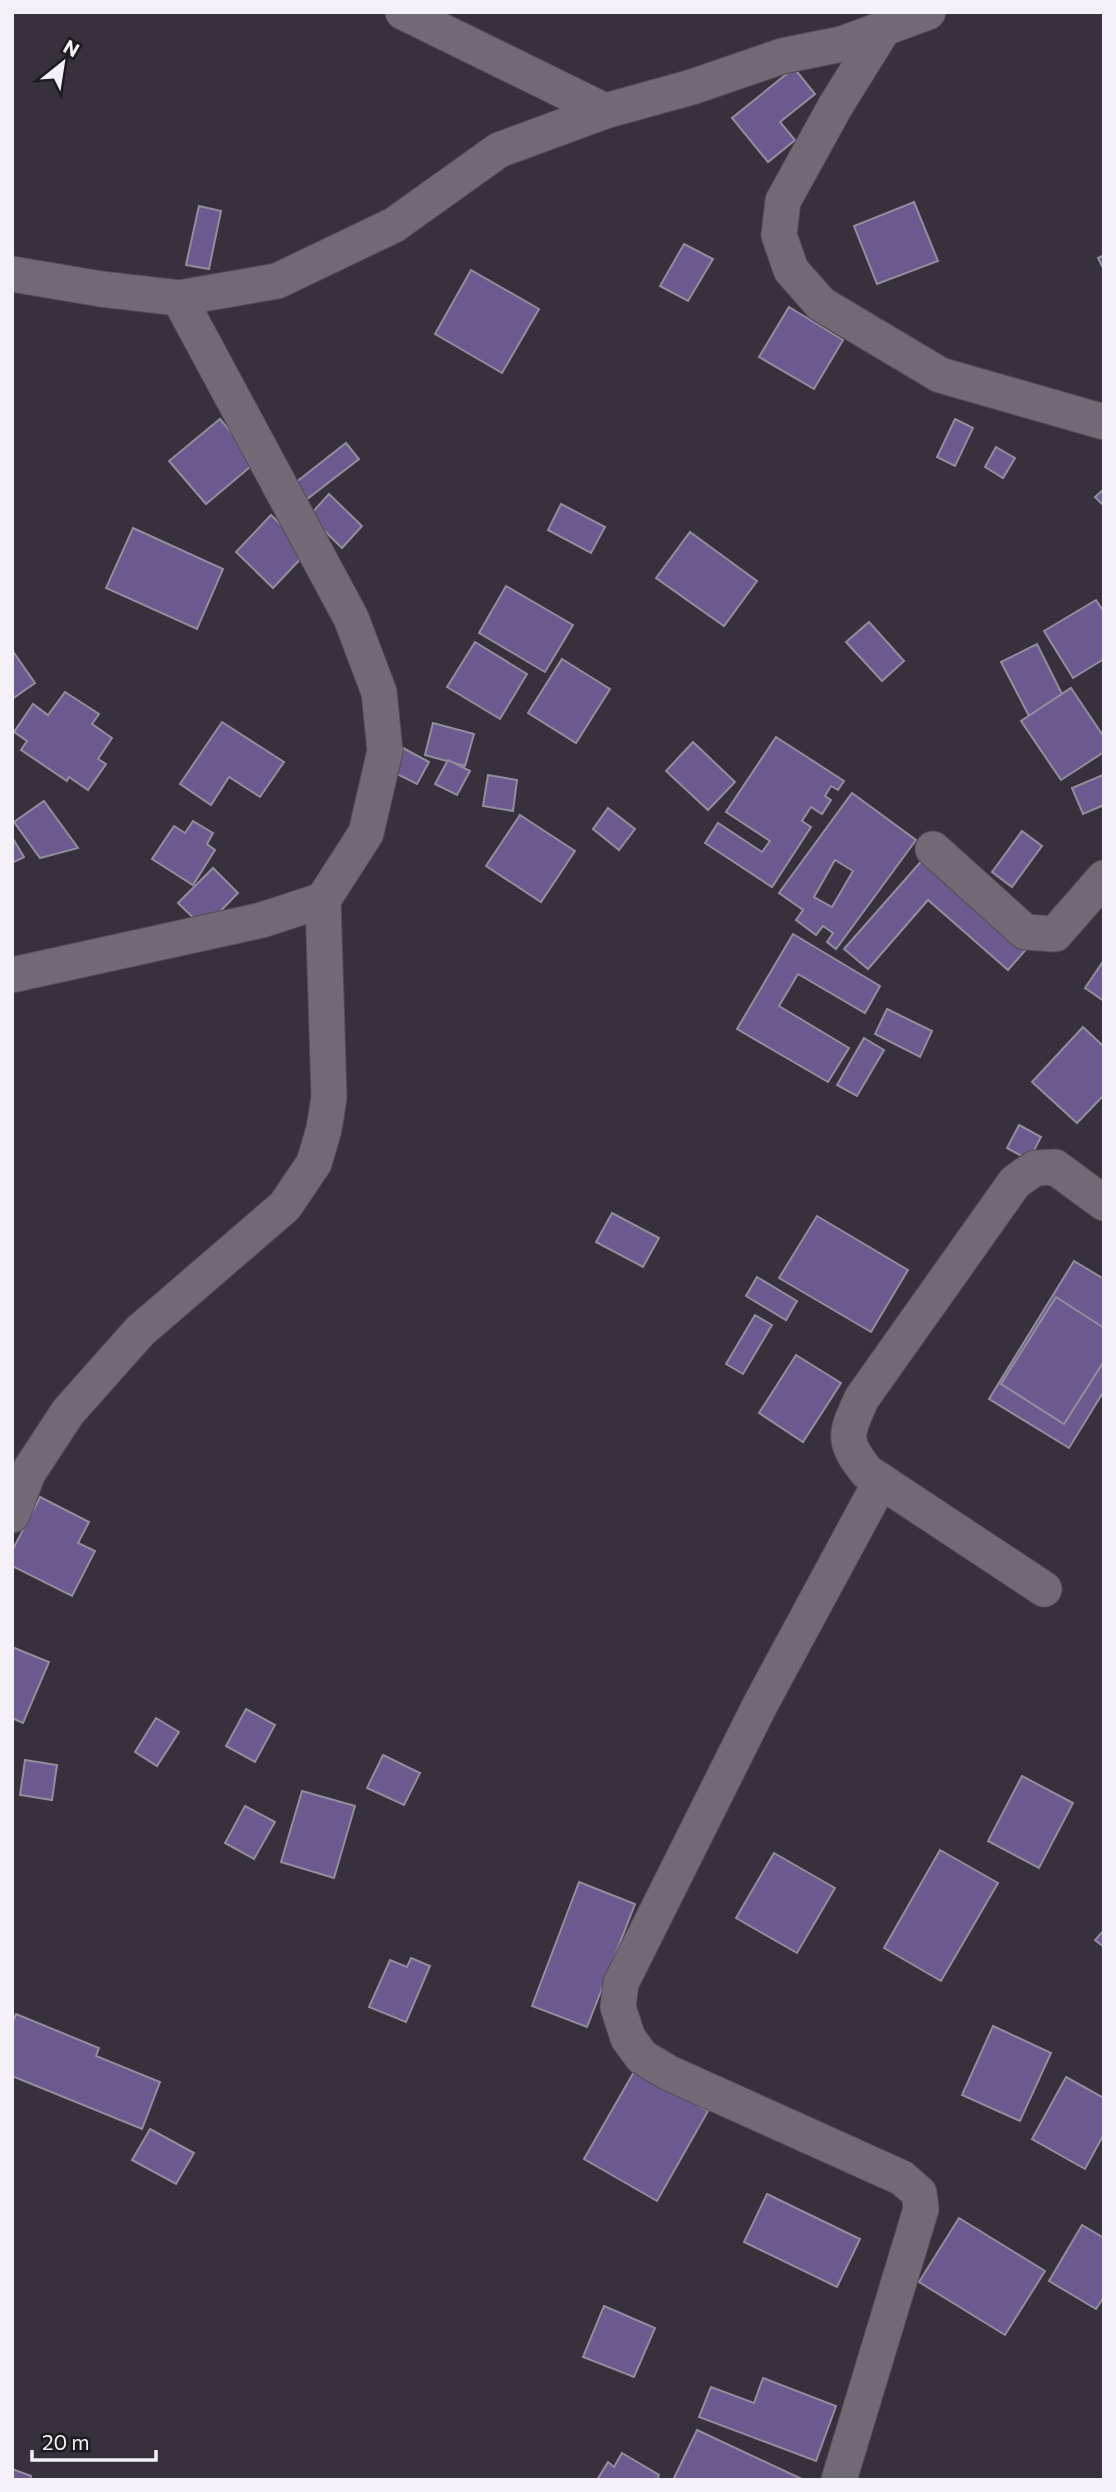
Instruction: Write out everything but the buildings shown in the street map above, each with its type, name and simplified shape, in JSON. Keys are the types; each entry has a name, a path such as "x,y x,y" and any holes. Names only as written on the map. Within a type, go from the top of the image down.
{"street":[{"path":"403,12 605,111"},
{"path":"12,274 101,289 179,298 277,281 394,225 499,150 605,111 692,87 782,56 842,44 928,12"},
{"path":"884,28 830,116 783,201 779,235 791,270 821,304 940,375 1104,422"},
{"path":"12,1515 28,1473 68,1412 140,1331 285,1206 314,1163 324,1129 329,1097 323,900 366,833 385,751 379,692 351,618 179,298"},
{"path":"933,849 1025,932 1040,935 1055,934 1104,878"},
{"path":"12,975 262,920 323,900"},
{"path":"1044,1589 867,1472 854,1456 848,1442 850,1424 862,1398 1014,1182 1035,1168 1055,1167 1104,1203"},
{"path":"839,2480 921,2209 919,2193 901,2178 669,2073 642,2057 628,2038 618,2007 621,1983 754,1718 881,1481"}]}
